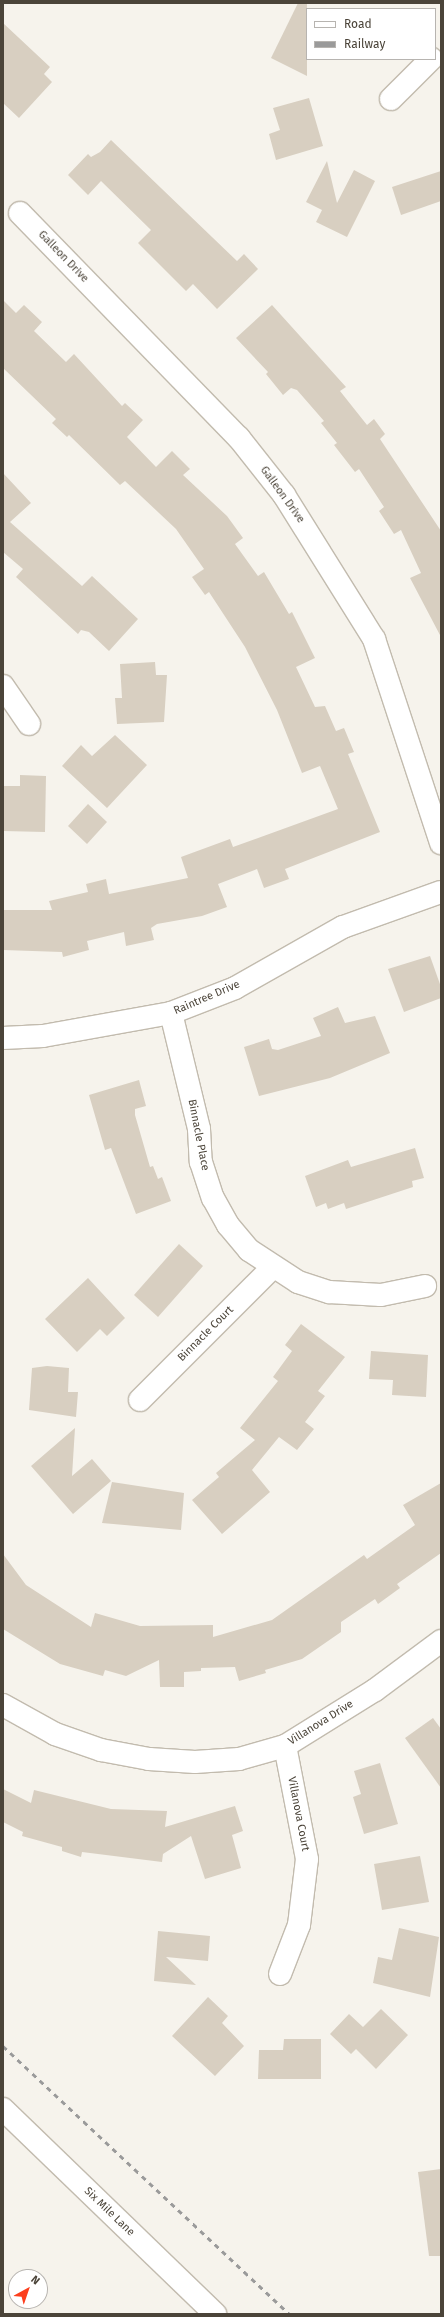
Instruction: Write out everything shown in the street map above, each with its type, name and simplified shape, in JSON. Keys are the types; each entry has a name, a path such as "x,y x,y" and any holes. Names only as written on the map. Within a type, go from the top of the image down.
{"street":[{"path":"391,99 430,60"},
{"name":"Galleon Drive","path":"20,213 239,438 293,508 374,639 441,843"},
{"path":"3,686 29,724"},
{"name":"Raintree Drive","path":"3,1038 43,1036 171,1013 235,988 343,927 441,892"},
{"name":"Binnacle Place","path":"171,1013 199,1129 201,1162 213,1198 236,1235 272,1268 298,1282 352,1295 381,1295 425,1286"},
{"name":"Binnacle Court","path":"140,1400 272,1268"},
{"name":"Villanova Drive","path":"3,1705 55,1734 101,1750 149,1759 195,1762 239,1758 285,1746 375,1690 441,1640"},
{"name":"Villanova Court","path":"280,1974 299,1924 307,1859 285,1746"},
{"name":"Six Mile Lane","path":"3,2109 215,2314"}],"building":[{"path":"298,3 307,3 307,76 271,58"},
{"path":"3,23 50,67 44,74 52,82 19,118 3,103"},
{"path":"309,98 323,146 276,160 269,134 280,130 273,108"},
{"path":"111,140 237,261 244,254 258,269 217,309 193,284 186,291 138,243 151,230 101,181 88,195 68,175 88,154 91,157 100,152"},
{"path":"327,161 337,203 354,170 375,181 347,237 316,222 322,210 306,202"},
{"path":"441,171 441,201 401,215 392,187"},
{"path":"3,300 16,313 24,305 42,322 34,331 66,362 74,354 122,406 125,403 143,420 127,437 156,467 172,451 190,469 183,475 227,516 243,538 235,544 258,576 264,572 289,614 292,612 315,658 296,667 315,707 325,706 336,731 344,728 354,752 348,754 380,832 285,869 289,879 264,888 257,869 218,884 227,907 202,916 157,924 151,928 154,940 126,946 124,932 87,941 89,950 63,957 62,952 3,950 3,910 52,910 49,901 88,892 86,884 106,879 109,894 188,878 181,857 230,839 233,847 338,809 320,766 302,773 277,710 245,647 209,592 205,595 192,577 204,569 176,529 125,481 120,485 69,435 67,437 52,423 56,419 3,368"},
{"path":"272,305 346,387 340,391 367,425 374,419 385,434 380,439 441,531 441,637 410,578 421,573 401,530 394,534 379,511 384,507 359,469 355,472 334,445 337,443 321,423 324,421 297,390 291,388 283,395 266,374 268,372 236,338"},
{"path":"3,473 31,503 10,522 82,586 92,576 138,619 109,651 89,632 81,630 78,634 16,577 23,569 3,552"},
{"path":"155,662 156,675 167,675 164,722 117,724 115,698 122,698 120,664"},
{"path":"115,735 147,765 107,808 62,766 81,745 92,756"},
{"path":"20,775 46,776 45,832 3,831 3,786 20,786"},
{"path":"88,804 107,822 87,844 68,826"},
{"path":"430,956 441,987 441,998 404,1012 388,969"},
{"path":"338,1007 345,1023 375,1016 390,1053 330,1078 259,1096 244,1047 269,1039 272,1049 278,1050 321,1036 313,1018"},
{"path":"139,1080 146,1106 135,1109 135,1115 150,1167 153,1166 158,1179 162,1177 171,1201 136,1214 111,1148 105,1150 89,1095"},
{"path":"415,1148 424,1178 412,1181 413,1187 346,1209 344,1203 328,1209 326,1203 316,1207 305,1176 348,1160 351,1167"},
{"path":"179,1244 203,1266 158,1317 134,1295"},
{"path":"88,1278 125,1318 107,1336 100,1329 77,1352 45,1319"},
{"path":"301,1324 345,1357 318,1391 325,1396 305,1422 314,1429 297,1450 279,1437 252,1470 270,1492 222,1534 192,1500 219,1477 216,1473 255,1440 240,1428 278,1381 273,1377 292,1351 285,1345"},
{"path":"371,1351 428,1355 426,1397 392,1395 393,1380 369,1379"},
{"path":"47,1366 69,1368 68,1392 78,1392 76,1417 29,1410 32,1368"},
{"path":"75,1428 72,1476 92,1459 111,1481 73,1514 31,1466"},
{"path":"112,1482 184,1493 181,1530 102,1523"},
{"path":"441,1483 441,1553 397,1584 400,1588 378,1604 375,1599 341,1622 341,1632 302,1659 265,1670 266,1673 239,1681 235,1667 201,1668 201,1671 184,1672 184,1687 160,1687 159,1660 126,1676 105,1670 103,1676 60,1664 3,1629 3,1554 26,1585 91,1627 95,1613 140,1626 213,1625 213,1637 272,1620 364,1555 367,1559 415,1525 403,1505"},
{"path":"433,1718 441,1729 441,1788 405,1738"},
{"path":"380,1763 398,1824 364,1834 353,1797 361,1794 354,1771"},
{"path":"3,1789 31,1803 34,1790 111,1809 167,1811 165,1827 235,1806 243,1831 232,1835 241,1868 205,1879 191,1836 163,1854 162,1862 82,1852 81,1857 62,1851 62,1847 22,1836 23,1832 3,1822"},
{"path":"420,1856 429,1902 382,1910 374,1864"},
{"path":"399,1928 439,1937 430,1997 373,1983 378,1957 392,1960"},
{"path":"158,1931 210,1936 208,1961 166,1957 196,1985 154,1981"},
{"path":"208,1997 228,2016 222,2023 244,2046 215,2076 172,2036"},
{"path":"381,2009 408,2035 376,2069 356,2049 351,2054 330,2034 349,2014 363,2027"},
{"path":"284,2039 321,2039 321,2079 258,2079 259,2050 283,2050"},
{"path":"441,2169 441,2256 429,2256 418,2172"}],"railway":[{"path":"3,2046 289,2314"}]}
